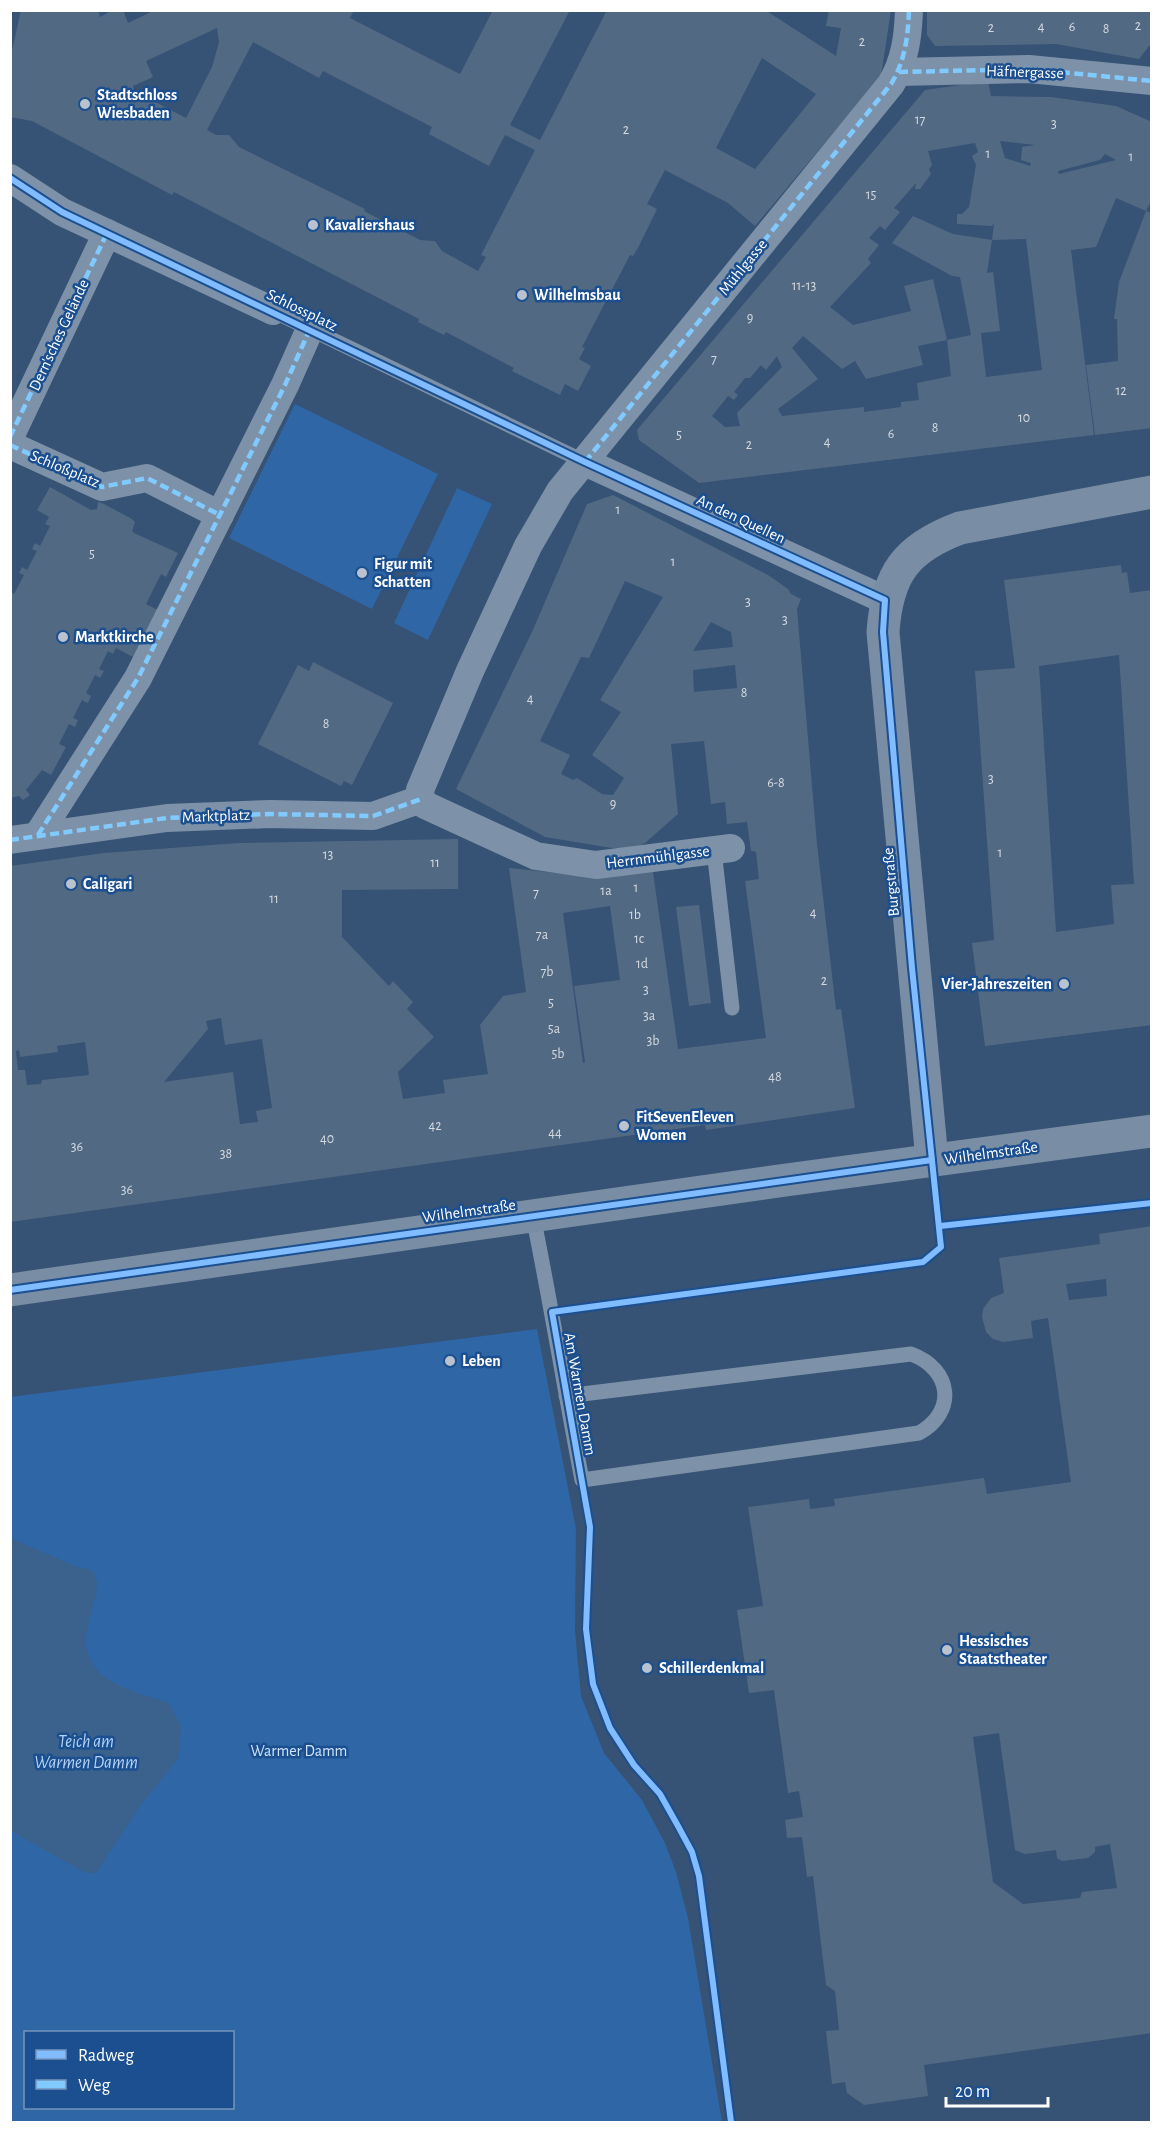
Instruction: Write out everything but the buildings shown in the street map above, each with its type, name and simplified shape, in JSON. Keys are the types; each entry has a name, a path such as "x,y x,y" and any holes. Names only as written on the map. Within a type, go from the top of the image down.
{"main road":[{"path":"885,600 895,578 907,560 937,536 960,528 1152,492"},
{"name":"Burgstraße","path":"885,600 883,632 899,829 932,1160"},
{"name":"Wilhelmstraße","path":"10,1290 1152,1131"}],"street":[{"name":"Mühlgasse","path":"585,462 891,84 898,72 906,46 909,10"},
{"name":"Häfnergasse","path":"898,72 1029,69 1152,81"},
{"name":"Schlossplatz","path":"10,178 62,212 273,311"},
{"name":"Dern'sches Gelände","path":"10,437 107,233"},
{"path":"24,837 138,678 310,329"},
{"name":"Schloßplatz","path":"10,445 102,487 147,478 220,515"},
{"name":"An den Quellen","path":"585,462 885,600"},
{"path":"421,799 420,790 470,671 528,546 560,491 585,462"},
{"name":"Marktplatz","path":"24,837 167,818 270,814 373,816 421,799"},
{"name":"Herrnmühlgasse","path":"421,799 425,805 536,856 596,865 722,849"}],"lane":[{"name":"Schlossplatz","path":"273,311 585,462"},
{"path":"722,849 732,1008"},
{"name":"Am Warmen Damm","path":"533,1216 566,1396 582,1480 918,1433 936,1420 943,1408 943,1382 937,1369 925,1359 911,1354 566,1396"}],"green space":[{"path":"295,404 438,474 372,609 229,538"},
{"path":"457,488 492,504 428,640 394,623"},
{"name":"Warmer Damm","path":"537,1329 576,1529 575,1631 581,1696 604,1753 642,1800 665,1843 676,1872 688,1918 722,2122 11,2122 10,1397"}],"water":[{"name":"Teich am Warmen Damm","path":"11,1538 72,1565 93,1571 97,1588 86,1640 87,1651 92,1663 100,1673 121,1687 169,1703 181,1727 178,1759 142,1803 96,1873 84,1872 11,1831"}],"marked path":[{"path":"585,462 891,84 900,67 905,48 909,10"},
{"path":"899,72 1029,69 1152,81"},
{"path":"10,437 107,233"},
{"path":"38,835 138,678 285,385 310,329"},
{"path":"10,445 102,487 147,478 220,515"},
{"path":"10,840 167,818 270,814 373,816 421,799"}],"cycle path":[{"path":"10,178 62,212 585,462 885,600 883,632 912,968 941,1247 923,1262 552,1312 590,1527 586,1629 593,1684 610,1728 634,1765 660,1794 692,1852 699,1876 731,2122"},
{"path":"10,1290 932,1160"},
{"path":"940,1226 1152,1203"}],"place":[{"name":"Stadtschloss Wiesbaden","path":"85,104"},
{"name":"Kavaliershaus","path":"313,225"},
{"name":"Wilhelmsbau","path":"522,295"},
{"name":"Figur mit Schatten","path":"362,573"},
{"name":"Marktkirche","path":"63,637"},
{"name":"Caligari","path":"71,884"},
{"name":"Vier-Jahreszeiten","path":"1064,984"},
{"name":"FitSevenEleven Women","path":"624,1126"},
{"name":"Leben","path":"450,1361"},
{"name":"Hessisches Staatstheater","path":"947,1650"},
{"name":"Schillerdenkmal","path":"647,1668"}]}
